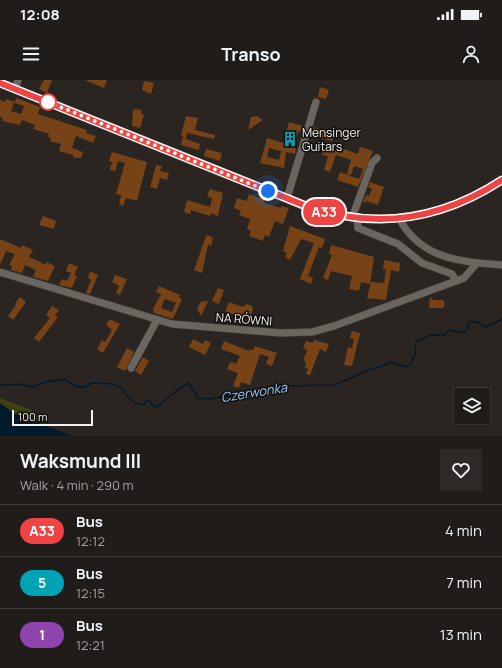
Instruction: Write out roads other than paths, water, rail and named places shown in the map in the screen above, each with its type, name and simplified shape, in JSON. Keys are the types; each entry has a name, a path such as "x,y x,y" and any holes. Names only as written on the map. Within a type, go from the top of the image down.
{"street":[{"path":"15,89 18,80"},
{"path":"0,83 287,198 319,210 355,218 399,218 422,215 455,206 484,192 502,180"},
{"path":"287,198 316,102"},
{"path":"377,158 372,163 355,218 358,228 398,244 422,263 452,274 456,281"},
{"path":"399,218 416,242 438,254 456,260 502,265"},
{"name":"NA RÓWNI","path":"0,272 172,324 226,330 281,333 312,332 334,326 456,281 468,275 477,263"},
{"path":"131,368 157,320"}],"water":[{"path":"0,403 15,414 72,436 0,436"}],"waterway":[{"name":"Czerwonka","path":"0,385 20,384 33,387 46,382 64,379 77,387 85,387 92,383 114,384 122,388 133,402 144,405 147,401 150,401 154,407 189,383 198,398 209,399 233,395 248,395 282,386 335,385 390,362 406,367 410,365 415,354 416,341 431,335 445,335 449,330 463,333 467,330 469,322 477,322 486,327 502,319"}],"place":[{"name":"Mensinger Guitars","path":"290,139"}]}
